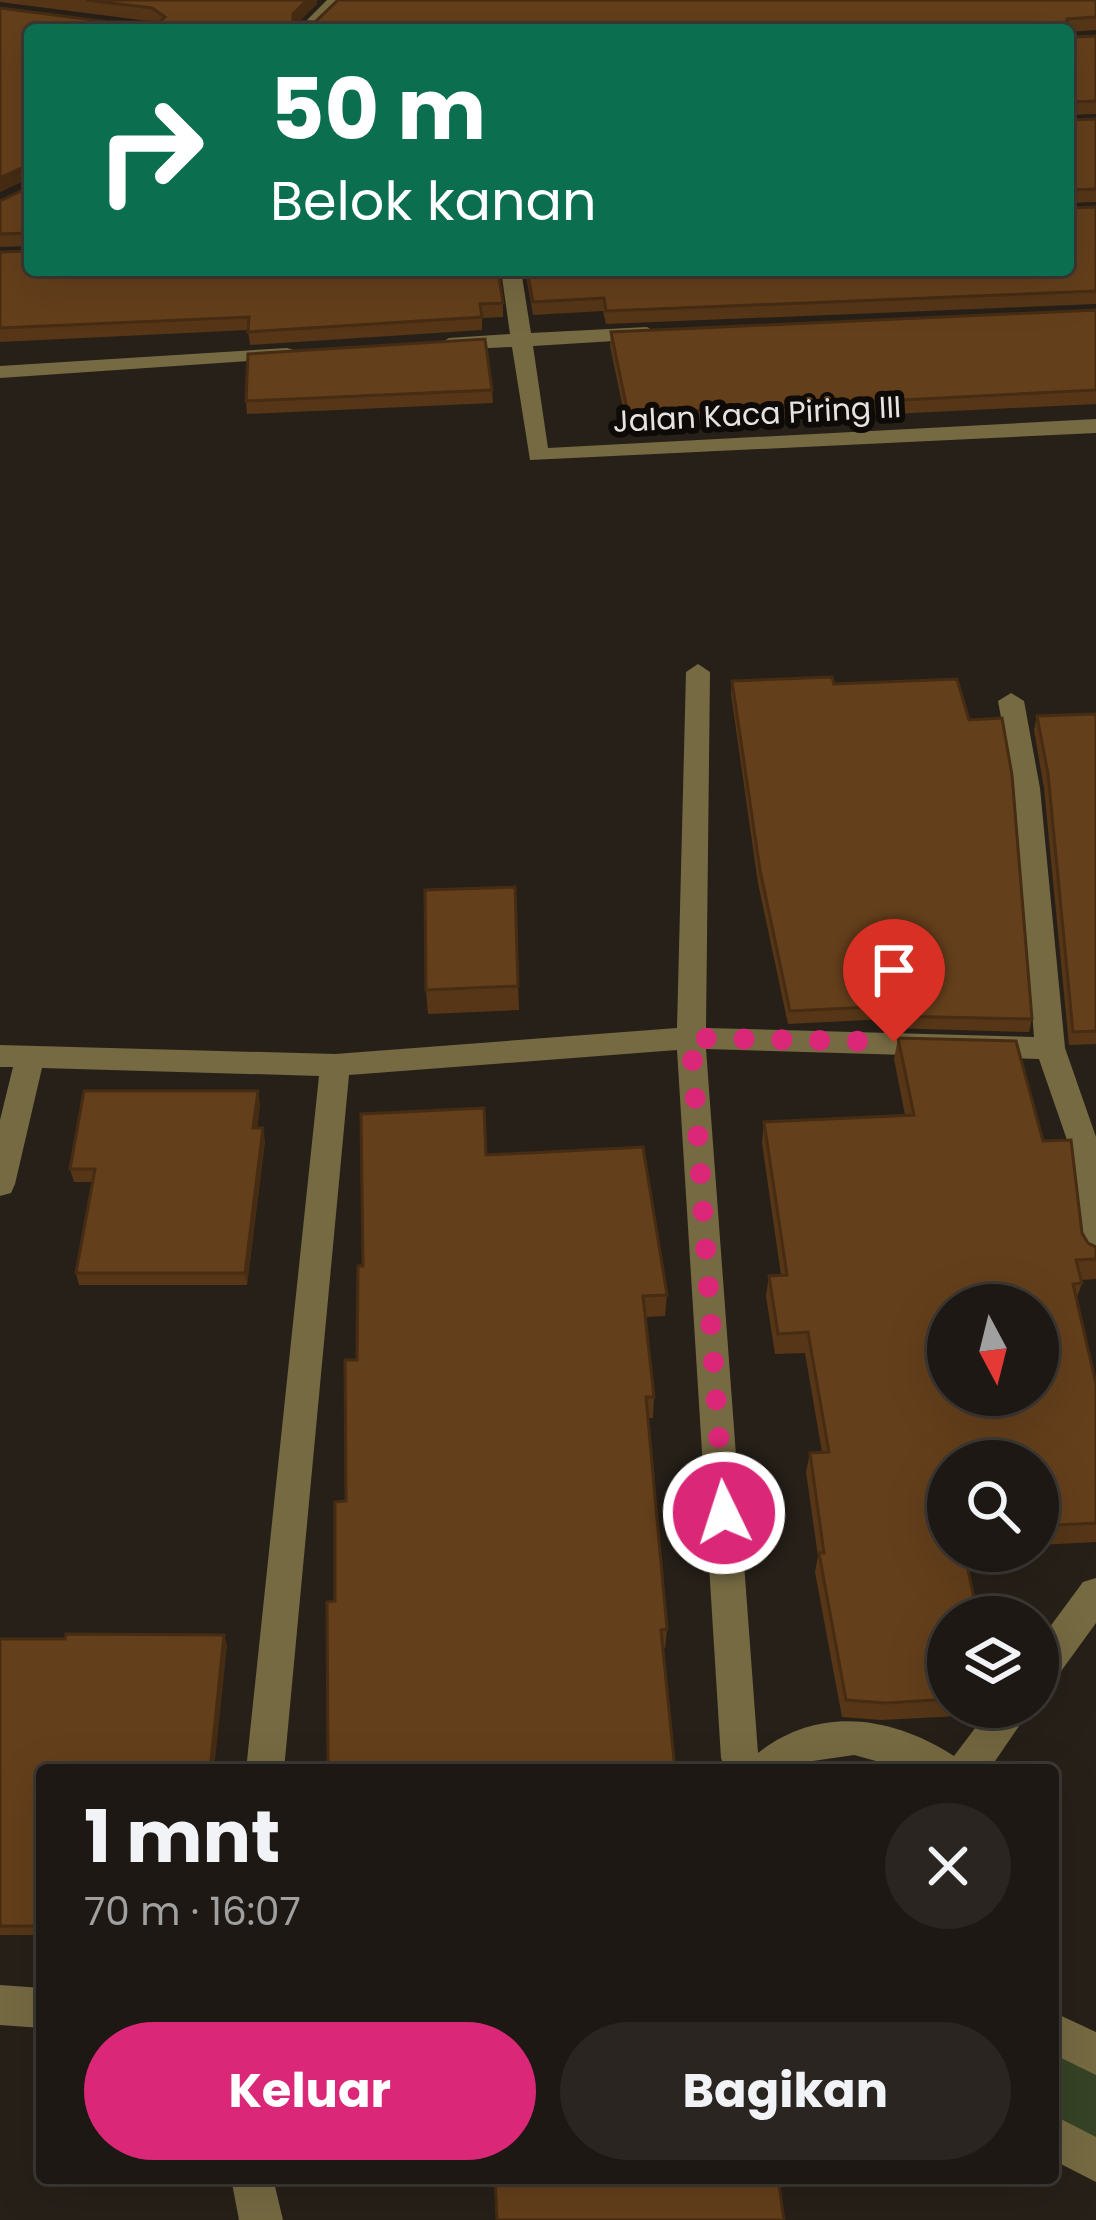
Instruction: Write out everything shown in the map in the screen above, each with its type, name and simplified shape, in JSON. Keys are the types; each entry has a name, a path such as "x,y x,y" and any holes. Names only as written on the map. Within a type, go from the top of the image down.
{"street":[{"path":"312,24 337,0"},
{"path":"512,276 522,339"},
{"path":"427,345 665,332"},
{"name":"Jalan Kaca Piring III","path":"522,339 538,455 1096,426"},
{"path":"0,372 308,353"},
{"path":"698,672 691,1038 742,1764"},
{"path":"1011,701 1027,788 1050,1048 1081,1137 1096,1253"},
{"path":"0,1184 15,1057 335,1065 691,1038 1050,1048"},
{"path":"266,1764 335,1065"},
{"path":"1059,1644 1096,1594"},
{"path":"970,1764 997,1728"},
{"path":"776,1764 810,1742 849,1736 888,1741 931,1764"},
{"path":"0,2005 36,2008"},
{"path":"1059,2035 1096,2054"},
{"path":"1059,2139 1096,2161"},
{"path":"253,2184 261,2220"}],"green space":[{"path":"1059,2035 1096,2054 1096,2161 1059,2139"}],"building":[{"path":"86,0 307,0 293,14 293,21 315,22 338,0 1096,0 1096,17 1067,19 1067,24 24,24 24,167 0,178 0,8 109,22 160,22 165,17 152,8"},
{"path":"1096,36 1096,101 1074,102 1074,37"},
{"path":"1096,119 1096,189 1074,190 1074,120"},
{"path":"24,189 24,233 0,234 0,201"},
{"path":"1096,207 1096,291 606,311 604,298 533,302 528,276 1074,276 1074,208"},
{"path":"24,251 24,276 499,276 503,303 480,304 482,317 248,332 249,317 0,328 0,252"},
{"path":"1096,310 1096,390 628,414 611,332"},
{"path":"485,339 492,390 246,401 248,354"},
{"path":"832,677 834,684 957,679 969,720 1002,718 1012,775 1032,1019 890,1016 889,1006 790,1011 760,870 732,681"},
{"path":"1096,714 1096,1031 1073,1032 1048,774 1037,716"},
{"path":"515,887 518,986 426,990 425,890"},
{"path":"898,1038 1016,1041 1043,1141 1071,1140 1082,1233 1096,1247 1096,1259 1076,1260 1082,1283 1073,1284 1096,1384 1096,1523 1059,1525 1059,1440 927,1440 927,1572 968,1572 974,1596 927,1596 927,1700 846,1700 819,1553 824,1553 810,1453 829,1452 808,1332 778,1334 769,1276 787,1275 764,1122 914,1115"},
{"path":"84,1091 258,1091 253,1128 263,1128 245,1273 76,1273 95,1169 70,1169"},
{"path":"484,1108 486,1155 643,1147 667,1295 643,1296 654,1397 646,1397 667,1629 661,1630 674,1764 328,1764 327,1602 335,1601 335,1502 346,1501 345,1360 357,1360 358,1266 363,1266 361,1114"},
{"path":"66,1634 224,1635 211,1764 36,1764 36,1926 0,1926 0,1639 65,1639"},
{"path":"495,2184 779,2184 784,2220 497,2220"}],"route":[{"path":"724,1513 691,1038 894,1042"}]}
